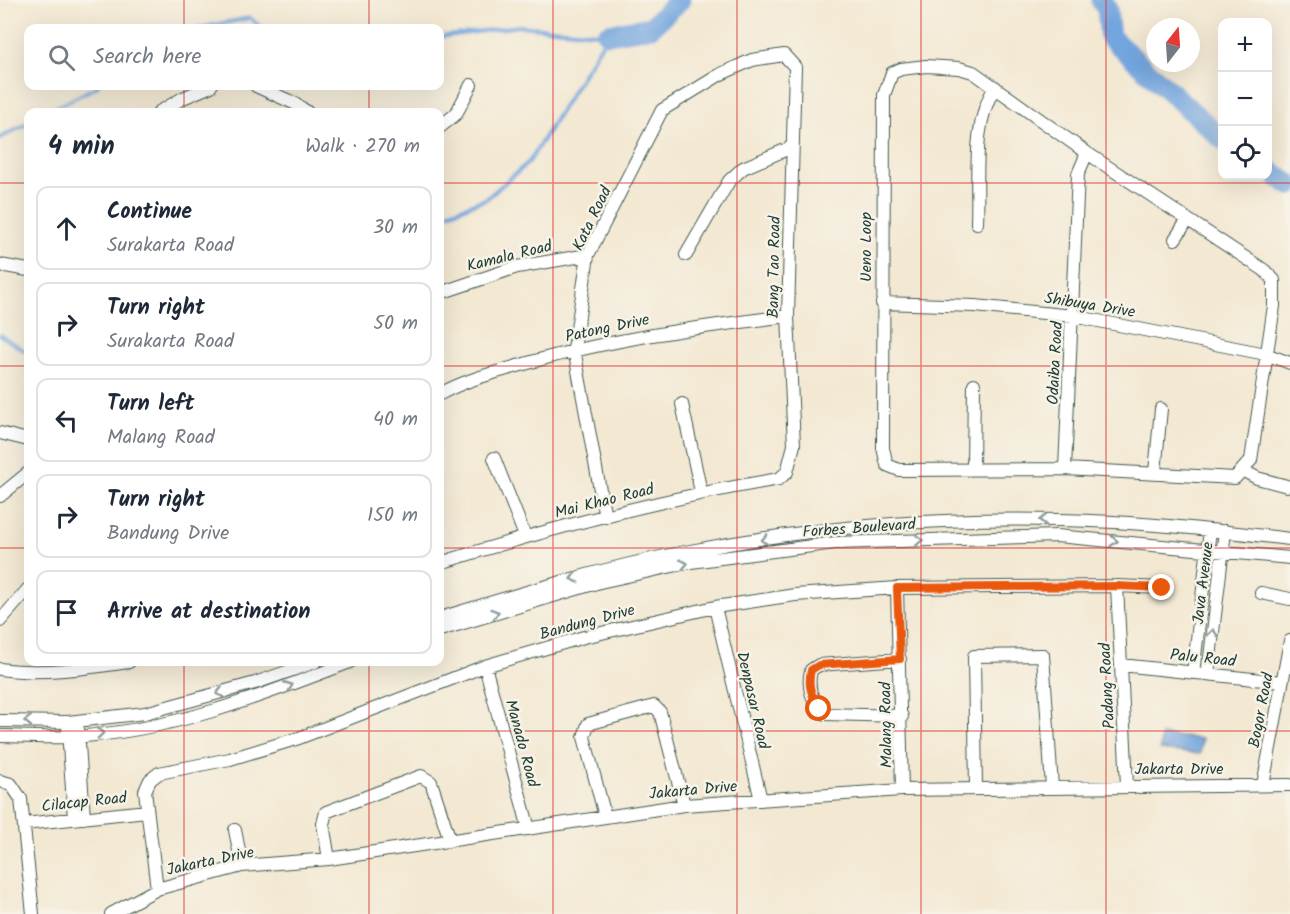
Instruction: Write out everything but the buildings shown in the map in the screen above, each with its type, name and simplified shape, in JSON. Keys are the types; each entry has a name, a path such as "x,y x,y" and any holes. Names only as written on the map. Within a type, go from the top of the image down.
{"street":[{"name":"Bang Tao Road","path":"779,479 788,472 794,445 788,316 795,67 784,55"},
{"name":"Kata Road","path":"605,518 574,349 588,255 662,110 722,74 752,60 784,55"},
{"name":"Ueno Loop","path":"926,66 959,68 973,72 995,87 1087,153 1264,270 1274,280 1274,306 1251,460 1244,471 1235,478 1065,469 899,470 887,465 883,458 884,95 892,73 901,69 926,66"},
{"path":"444,124 456,114 471,85"},
{"path":"977,223 980,137 984,107 995,87"},
{"path":"166,108 202,90"},
{"path":"265,90 302,108"},
{"path":"686,255 729,181 743,168 792,147"},
{"name":"Odaiba Road","path":"1065,469 1078,174 1087,153"},
{"path":"1175,239 1187,220"},
{"name":"Kamala Road","path":"444,292 517,267 588,255"},
{"path":"0,266 24,269"},
{"name":"Shibuya Drive","path":"882,303 975,306 1073,316 1266,354 1290,363"},
{"name":"Patong Drive","path":"444,392 459,383 574,349 675,330 788,316"},
{"path":"973,469 974,384"},
{"path":"682,404 701,492"},
{"path":"1155,472 1161,409"},
{"path":"0,433 24,439"},
{"path":"494,458 525,536"},
{"path":"1244,471 1257,478 1287,486"},
{"path":"0,496 24,476"},
{"name":"Mai Khao Road","path":"444,562 525,536 605,518 701,492 779,479"},
{"name":"Forbes Boulevard","path":"444,617 611,568 682,552 838,530 974,521 1060,520 1225,531 1290,539"},
{"name":"Java Avenue","path":"1194,673 1210,530"},
{"name":"Java Avenue","path":"1209,674 1225,531"},
{"name":"Forbes Boulevard","path":"444,629 600,582 691,562 835,543 1057,536 1290,558"},
{"name":"Bandung Drive","path":"157,889 145,791 150,780 159,773 230,759 299,738 485,666 584,637 715,607 795,596 897,588 1117,586 1162,588"},
{"name":"Padang Road","path":"1117,586 1127,785"},
{"name":"Malang Road","path":"897,588 903,790"},
{"path":"1261,593 1290,599"},
{"path":"0,621 24,594"},
{"name":"Denpasar Road","path":"715,607 761,800"},
{"name":"Bogor Road","path":"1263,784 1290,641"},
{"path":"976,788 974,656 1043,655 1052,787"},
{"path":"900,659 819,665 811,670 808,688 819,709 825,714 902,716"},
{"name":"Palu Road","path":"1121,665 1281,682"},
{"path":"0,669 16,671 91,666"},
{"path":"0,721 73,721 145,713 255,683 304,666"},
{"path":"0,736 74,737 150,727 239,703 339,666"},
{"name":"Manado Road","path":"485,666 529,829"},
{"path":"605,816 584,730 588,724 654,706 660,712 684,805"},
{"path":"73,721 79,818"},
{"path":"329,859 323,824 326,812 421,776 431,782 450,840"},
{"path":"0,781 11,784 21,799 33,914"},
{"name":"Jakarta Drive","path":"111,914 157,889 242,867 329,859 684,805 903,790 1127,785 1290,785"},
{"name":"Cilacap Road","path":"24,824 147,811"},
{"path":"235,830 242,867"}],"water":[{"path":"1161,735 1202,739 1200,754 1160,750"}],"waterway":[{"path":"608,34 651,27 680,0"},
{"path":"1101,0 1107,9 1110,37 1218,135"},
{"path":"219,24 250,18 257,24"},
{"path":"444,36 519,26 608,34 529,162 486,199 444,215"},
{"path":"55,108 90,90"},
{"path":"0,138 24,125"},
{"path":"1272,173 1290,185"},
{"path":"0,335 24,350"}],"route":[{"path":"819,709 808,688 811,670 819,665 900,659 897,588 1117,586 1162,588"}]}
